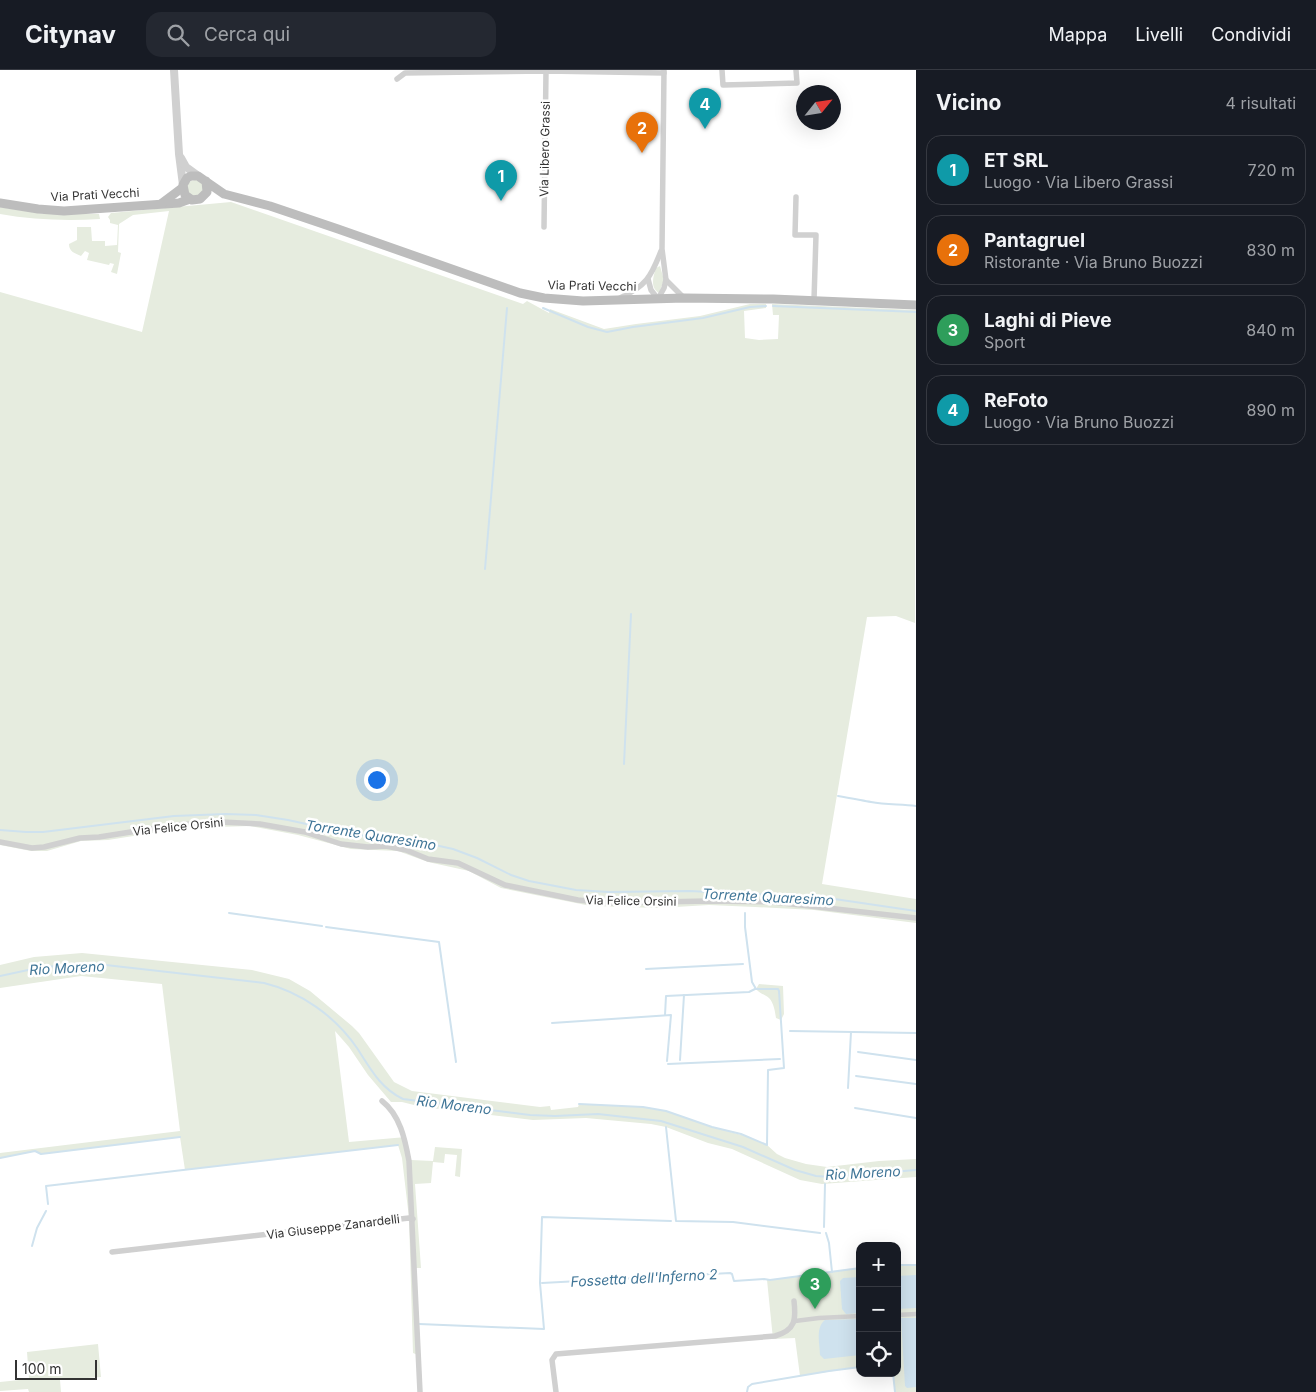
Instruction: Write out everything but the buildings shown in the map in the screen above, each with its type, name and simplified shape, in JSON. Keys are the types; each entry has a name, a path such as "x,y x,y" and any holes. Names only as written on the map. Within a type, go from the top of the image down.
{"main road":[{"name":"Via Prati Vecchi","path":"197,176 224,194"},
{"path":"162,203 183,187 187,178 197,176"},
{"path":"204,196 208,188 206,181"},
{"path":"183,187 184,195 190,199"},
{"name":"Via Prati Vecchi","path":"0,204 31,209 64,211 179,203 204,196 224,194 270,206 534,296 571,301 684,298 814,300 916,305"}],"street":[{"path":"174,70 183,187"},
{"path":"722,70 722,84 797,83 796,70"},
{"name":"Via Libero Grassi","path":"544,227 546,71"},
{"path":"397,79 405,73 664,72 662,249 666,280 658,299 651,290 648,279"},
{"path":"179,154 186,167 197,176"},
{"path":"796,197 795,234 816,235 814,300"},
{"path":"617,300 633,292 648,279 662,249"},
{"path":"666,280 684,298"},
{"name":"Via Felice Orsini","path":"0,842 32,848 80,838 99,837 176,825 222,822 260,824 305,832 341,844 368,847 386,846 406,850 428,859 471,868 505,886 578,900 608,903 774,902 916,918"},
{"path":"382,1101 392,1111 405,1140 409,1161 413,1219"},
{"name":"Via Giuseppe Zanardelli","path":"112,1252 413,1219 420,1392"},
{"path":"794,1301 795,1321"},
{"path":"901,1315 916,1314"},
{"path":"556,1392 552,1360 559,1353 775,1336 787,1330 795,1321 856,1316"}],"shaded area":[{"path":"195,180 201,182 203,188 201,194 195,196 189,194 187,188 189,182"},
{"path":"231,202 523,304 527,301 549,313 550,309 604,329 700,316 750,304 766,304 766,308 744,311 745,338 759,340 778,339 779,315 773,315 772,304 916,310 915,623 896,616 867,617 822,884 916,899 916,923 814,910 709,905 659,908 591,906 501,888 469,871 428,862 398,851 351,849 298,835 250,826 184,828 108,840 81,841 47,851 31,851 0,845 0,292 142,332 169,211 133,215 119,224 118,252 121,253 117,274 111,272 114,264 110,263 109,265 87,260 89,253 85,251 81,256 71,251 69,244 77,240 77,227 91,227 92,241 105,241 105,246 117,245 118,225 110,223 108,217 111,213"},
{"path":"0,207 44,214 99,214 100,219 25,218 0,214"},
{"path":"660,266 664,280 659,293 654,288 653,282 656,268"},
{"path":"82,953 252,970 289,979 310,991 352,1026 394,1082 412,1091 540,1107 550,1106 551,1110 578,1107 579,1104 643,1107 666,1111 712,1127 749,1137 767,1145 785,1158 806,1164 827,1167 916,1159 916,1177 822,1184 800,1180 732,1149 708,1143 666,1127 651,1124 586,1118 533,1120 391,1102 335,1031 349,1142 406,1137 411,1160 433,1161 435,1147 462,1149 460,1177 455,1176 457,1155 445,1154 444,1163 433,1162 431,1183 415,1184 421,1268 415,1268 418,1355 413,1353 409,1218 402,1158 398,1145 185,1170 180,1137 41,1154 35,1151 0,1158 0,1153 180,1131 162,984 81,976 0,988 0,965 34,957"},
{"path":"759,984 783,986 784,1014 781,1020 776,1018 771,1000 756,989"},
{"path":"901,1265 916,1265 916,1392 895,1392 893,1377 901,1377"},
{"path":"856,1269 856,1368 800,1376 795,1338 773,1339 767,1280"},
{"path":"98,1344 101,1377 60,1380 61,1392 29,1392 28,1389 0,1391 0,1382 29,1379 27,1352"}],"water":[{"path":"916,1275 916,1308 901,1309 901,1276"},
{"path":"856,1277 856,1313 846,1314 842,1309 840,1281 843,1278"},
{"path":"901,1318 916,1318 916,1387 907,1388 905,1386"},
{"path":"856,1319 856,1355 824,1359 820,1355 819,1331 825,1320"}],"waterway":[{"path":"543,308 588,327 607,332 703,318 750,307 766,306"},
{"path":"773,306 916,312"},
{"path":"485,569 507,308"},
{"path":"624,764 631,614"},
{"path":"838,796 877,803 916,806"},
{"name":"Torrente Quaresimo","path":"0,830 43,832 174,816 256,815 357,835 412,840 453,849 477,858 511,875 529,881 576,890 609,892 689,891 821,897 916,911"},
{"path":"229,913 322,926"},
{"path":"579,1104 643,1107 666,1111 712,1127 741,1134 767,1145 768,1070 784,1068 779,991 778,989 756,989 752,982 745,913"},
{"path":"326,927 439,942 456,1062"},
{"name":"Rio Moreno","path":"0,976 42,967 97,964 264,983 291,992 328,1016 348,1036 382,1083 403,1099 530,1115 598,1114 661,1121 743,1147 795,1170 816,1176 831,1177 916,1170"},
{"path":"646,969 743,964"},
{"path":"665,1015 666,996 749,992 755,989"},
{"path":"680,1060 684,995"},
{"path":"552,1023 671,1015 667,1061"},
{"path":"790,1031 916,1033"},
{"path":"848,1088 851,1032"},
{"path":"858,1052 916,1060"},
{"path":"668,1064 780,1059"},
{"path":"856,1076 916,1084"},
{"path":"855,1108 916,1118"},
{"path":"666,1127 676,1221 733,1222 820,1233"},
{"path":"0,1158 35,1151 41,1154 180,1137"},
{"path":"48,1204 46,1186 398,1145"},
{"path":"824,1227 825,1184"},
{"path":"32,1246 37,1228 46,1211"},
{"path":"419,1324 544,1329 540,1283 542,1217 671,1221"},
{"path":"826,1233 832,1272"},
{"name":"Fossetta dell'Inferno 2","path":"901,1265 916,1265"},
{"name":"Fossetta dell'Inferno 2","path":"542,1283 730,1273 734,1281 770,1280 856,1269"},
{"path":"747,1392 748,1387 752,1384 856,1368"},
{"path":"893,1377 895,1392"}],"place":[{"name":"ReFoto","path":"705,129"},
{"name":"Pantagruel","path":"642,153"},
{"name":"ET SRL","path":"501,201"},
{"name":"Laghi di Pieve","path":"815,1309"}]}
